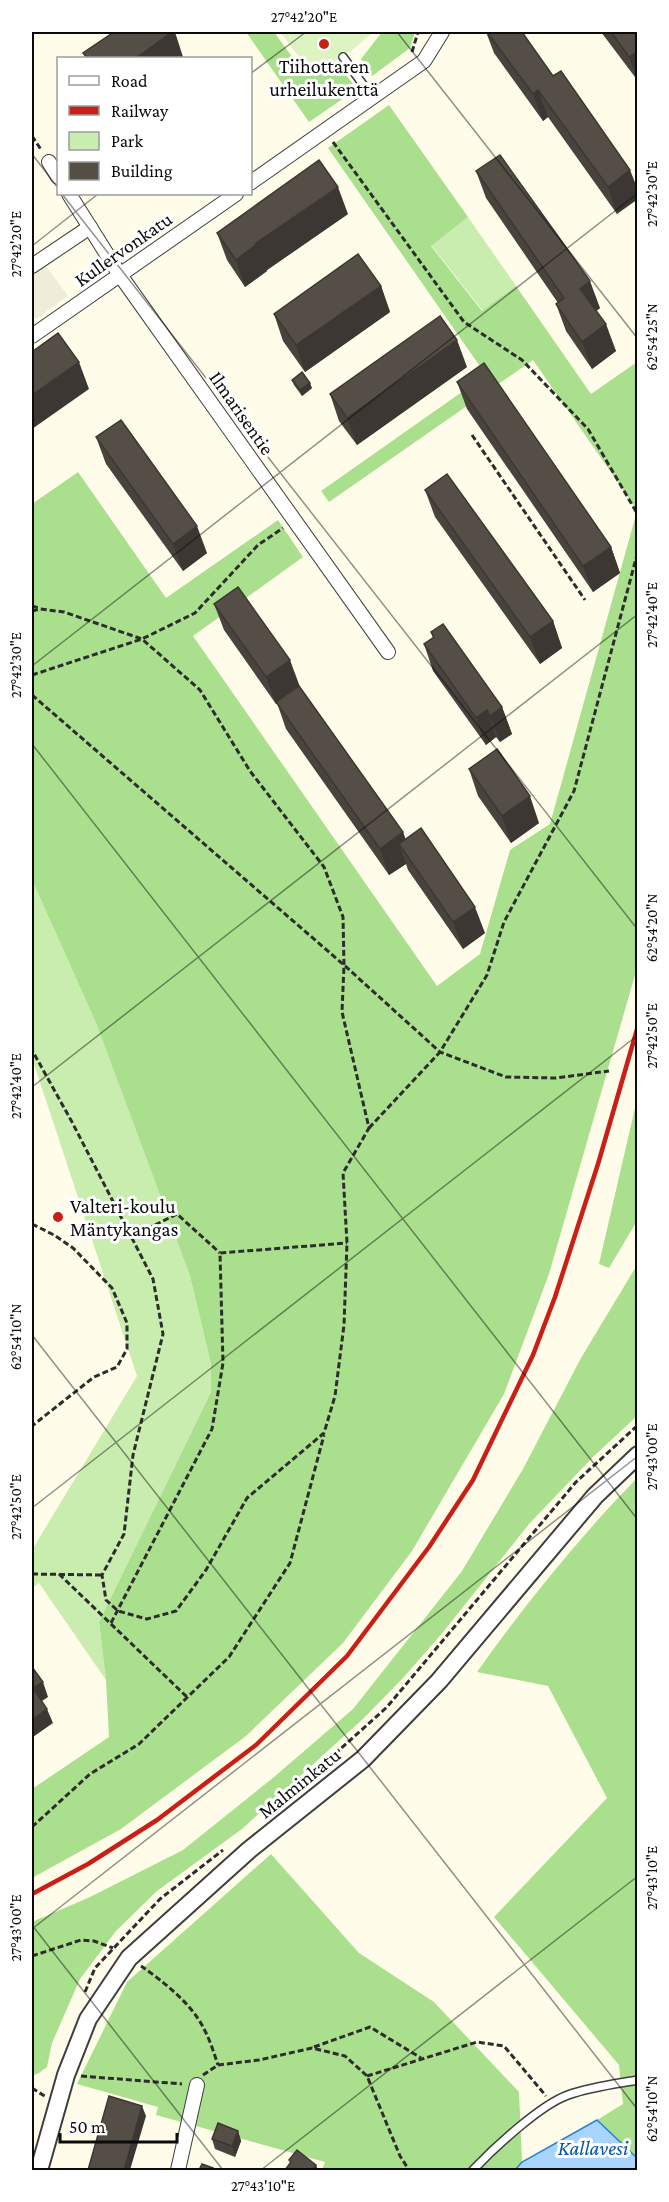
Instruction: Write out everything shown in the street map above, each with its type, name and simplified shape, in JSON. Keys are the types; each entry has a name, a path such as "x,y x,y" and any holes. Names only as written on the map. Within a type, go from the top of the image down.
{"street":[{"path":"252,182 424,61 442,32"},
{"path":"49,162 57,175"},
{"name":"Ilmarisentie","path":"70,195 120,275 388,652"},
{"name":"Kullervonkatu","path":"32,336 235,195"},
{"path":"32,266 90,227"},
{"name":"Malminkatu","path":"39,2170 66,2075 88,2019 129,1958 249,1850 363,1759 439,1681 595,1496 638,1455"},
{"path":"177,2170 197,2085"}],"lane":[{"path":"343,57 372,97"},
{"path":"473,2170 490,2152 552,2103 570,2094 638,2080"}],"path":[{"path":"410,56 418,32"},
{"path":"324,131 464,322 522,360 588,429 638,515"},
{"path":"472,435 585,600"},
{"path":"32,675 142,639 195,613 258,545 296,523"},
{"path":"32,1827 90,1774 139,1744 229,1657 290,1563 335,1395 344,1325 347,1243 343,1173 369,1128 440,1052 487,975 504,922 574,790 638,551"},
{"path":"32,606 64,612 142,639 200,690 250,771 324,867 343,917 342,1012 369,1128"},
{"path":"32,611 40,609"},
{"path":"32,695 344,965 440,1052 506,1077 556,1078 609,1071"},
{"path":"32,1050 153,1279 163,1334 133,1455 124,1534 102,1575 106,1600 118,1611 147,1619 176,1611 206,1570 247,1498 324,1433"},
{"path":"111,1623 212,1429 223,1363 220,1253 177,1214 131,1237"},
{"path":"32,1224 73,1248 112,1288 127,1323 127,1349 117,1367 94,1377 32,1426"},
{"path":"220,1253 347,1243"},
{"path":"280,1803 387,1707 576,1482 638,1425"},
{"path":"32,1574 102,1575"},
{"path":"59,1574 188,1698"},
{"path":"82,1999 95,1968 160,1899 225,1848"},
{"path":"32,1956 81,1940 93,1941 114,1949 154,1975 187,2005 204,2028 218,2065"},
{"path":"66,2075 197,2085 205,2072 218,2065 259,2060 312,2048 370,2027 423,2059"},
{"path":"367,2076 477,2042 504,2046 552,2103"},
{"path":"312,2048 345,2056 367,2076 400,2156 409,2170"},
{"path":"32,2088 47,2097"}],"green space":[{"path":"246,32 274,32 298,65 318,75 339,66 357,89 309,122"},
{"name":"Tiihottaren urheilukenttä","path":"280,32 373,32 339,59 320,65 310,64 301,58"},
{"path":"382,32 415,32 410,48 372,76 361,59"},
{"path":"389,105 468,217 431,246 482,311 516,286 591,394 637,362 637,510 533,360 329,502 321,491 486,375 328,148"},
{"path":"468,217 516,286 483,311 431,245"},
{"path":"78,472 166,598 278,520 303,557 193,636 437,986 480,954 510,850 550,824 637,511 637,968 549,1274 504,1394 412,1551 343,1643 246,1736 121,1829 32,1878 32,1789 109,1737 106,1680 99,1622 211,1392 211,1364 190,1276 96,1023 32,880 32,504"},
{"path":"32,880 96,1023 190,1276 211,1364 211,1392 99,1622 106,1680 39,1583 32,1588 32,1550 137,1376 32,1058"},
{"path":"637,1099 637,1221 609,1268 599,1264"},
{"path":"637,1265 637,1416 594,1456 529,1524 444,1631 364,1718 242,1829 157,1891 116,1931 80,1979 52,2043 47,2067 32,2076 32,1922 90,1897 183,1850 274,1777 353,1709 462,1571 523,1469 581,1358"},
{"path":"637,1478 637,2158 597,2120 623,2104 619,2065 494,1917 607,1798 548,1686 477,1672 553,1572"},
{"path":"271,1854 359,1953 434,2002 519,2092 522,2162 515,2170 322,2170 325,2162 156,2115 158,2107 77,2084 127,1982"}],"shaded area":[{"path":"46,266 68,296 36,319 32,313 32,272"}],"water":[{"name":"Kallavesi","path":"597,2120 637,2158 637,2170 515,2170 522,2162"}],"building":[{"path":"114,32 172,32 137,57 86,57 83,53"},
{"path":"487,32 522,32 553,76 561,71 630,170 608,187 538,90 533,94"},
{"path":"611,32 638,32 638,51 629,57"},
{"path":"500,155 590,281 580,289 606,324 582,342 556,304 564,298 476,171"},
{"path":"319,160 338,187 256,243 236,260 217,233"},
{"path":"358,254 381,286 296,345 274,314"},
{"path":"440,316 457,340 347,418 330,394"},
{"path":"58,333 79,362 32,395 32,352"},
{"path":"484,363 611,547 583,566 457,382"},
{"path":"302,372 310,383 300,390 292,380"},
{"path":"121,420 197,526 173,544 96,437"},
{"path":"447,474 553,621 530,637 425,490"},
{"path":"238,587 290,660 266,677 214,604"},
{"path":"443,624 502,707 490,716 487,710 476,718 424,644 434,637 431,632"},
{"path":"299,686 403,832 380,849 276,702"},
{"path":"497,749 530,796 502,816 469,769"},
{"path":"421,828 475,907 453,922 399,844"},
{"path":"32,1667 43,1682 33,1688 47,1709 32,1720"},
{"path":"109,2096 142,2106 124,2170 88,2170"},
{"path":"218,2123 238,2131 232,2146 212,2139"},
{"path":"297,2150 316,2165 312,2170 285,2170"},
{"path":"202,2164 213,2168 212,2170 199,2170"}],"railway":[{"path":"32,1894 88,1864 157,1820 256,1745 347,1656 429,1547 473,1480 533,1355 555,1297 598,1164 638,1026"}],"place":[{"name":"Tiihottaren urheilukenttä","path":"324,44"},
{"name":"Valteri-koulu Mäntykangas","path":"58,1217"}]}
